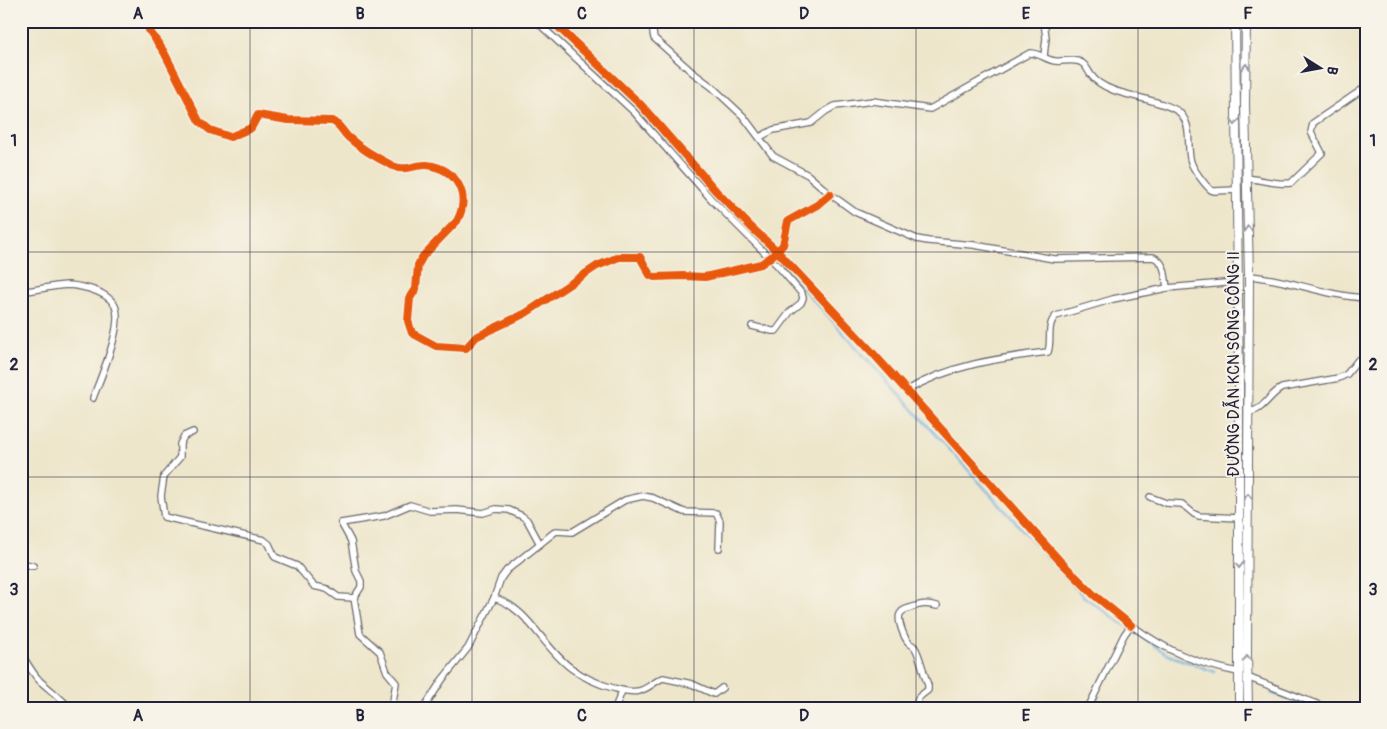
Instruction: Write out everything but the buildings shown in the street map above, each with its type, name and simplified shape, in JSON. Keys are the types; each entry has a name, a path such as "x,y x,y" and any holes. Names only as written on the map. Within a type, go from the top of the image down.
{"street":[{"path":"146,21 149,30 164,52 199,121 210,130 230,137 251,128 258,115 288,120 332,121 338,124 352,140 393,166 402,169 429,166 444,171 456,180 463,196 464,206 462,213 457,221 423,256 418,265 416,288 410,296 408,321 413,334 440,347 466,348 476,338 526,313 593,268 619,257 640,257 650,275 654,277 683,276 700,278 757,266 773,255 784,241 788,221 818,205 830,194"},
{"path":"536,21 634,112 712,200 773,255 906,391 1059,560 1094,595 1130,626 1155,642 1180,655 1212,666 1238,672"},
{"path":"552,21 641,105 716,191 751,227 802,294 803,298 776,331 772,332 752,326"},
{"path":"654,21 654,38 712,87 747,120 773,156 808,175 855,212 917,239 928,241 974,245 1054,259 1153,257 1160,260 1163,265 1167,288"},
{"path":"1044,21 1046,38 1044,56"},
{"name":"ĐƯỜNG DẪN KCN SÔNG CÔNG II","path":"1235,21 1239,385 1239,708"},
{"name":"ĐƯỜNG DẪN KCN SÔNG CÔNG II","path":"1246,21 1245,104 1249,276 1248,708"},
{"path":"557,41 566,34"},
{"path":"760,138 773,130 811,123 835,106 873,102 930,109 1030,53 1036,53 1049,60 1083,63 1094,78 1114,90 1164,105 1178,112 1183,116 1188,127 1190,135 1190,160 1194,169 1211,190 1236,190"},
{"path":"1247,178 1278,183 1292,183 1322,153 1311,132 1314,123 1366,87"},
{"path":"1249,276 1264,277 1340,296 1366,298"},
{"path":"906,391 932,376 964,366 1048,352 1050,347 1050,324 1056,316 1113,299 1167,288 1237,282"},
{"path":"21,292 67,285 77,286 96,291 110,300 115,306 115,328 111,350 93,398"},
{"path":"1248,412 1257,410 1277,390 1282,388 1339,378 1347,374 1358,360"},
{"path":"1239,385 1248,385"},
{"path":"192,432 184,436 180,444 180,457 164,476 161,496 164,517 264,540 269,544 275,557 294,564 312,584 338,597 354,598"},
{"path":"424,708 442,680 464,654 507,570 556,531 572,532 625,500 643,496 653,498 684,512 716,513 720,521 719,548"},
{"path":"1150,497 1166,503 1182,504 1199,516 1239,518"},
{"path":"394,708 393,701 396,683 387,672 380,652 360,634 354,598 361,587 361,581 356,571 351,541 340,523 380,517 410,505 430,511 457,510 483,513 500,508 516,513 527,520 540,544"},
{"path":"21,563 34,566"},
{"path":"494,598 504,601 520,613 570,668 600,684 622,690 640,691 663,678 692,684 714,694 722,688"},
{"path":"914,708 919,697 928,690 928,685 915,647 907,641 904,635 899,615 901,612 920,604 937,606"},
{"path":"1088,708 1130,626"},
{"path":"21,654 39,680 59,696 70,708"},
{"path":"1247,677 1327,708"},
{"path":"615,708 622,690"}],"waterway":[{"path":"542,21 615,86 703,180"},
{"path":"742,222 1083,596 1127,627"},
{"path":"1131,630 1168,655 1215,672"},
{"path":"1271,693 1313,708"}],"cycle path":[{"path":"146,21 149,30 164,52 199,121 210,130 230,137 251,128 258,115 288,120 332,121 358,145 397,168 427,165 437,167 453,178 462,193 461,211 457,221 423,256 418,265 416,289 410,298 408,321 412,333 436,346 466,348 476,337 526,313 597,266 619,257 640,257 650,275 654,277 705,277 761,264 783,245 788,221 817,205 830,194"},
{"path":"552,21 641,105 716,191 777,251 871,351 1059,560 1094,595 1131,625"}]}
